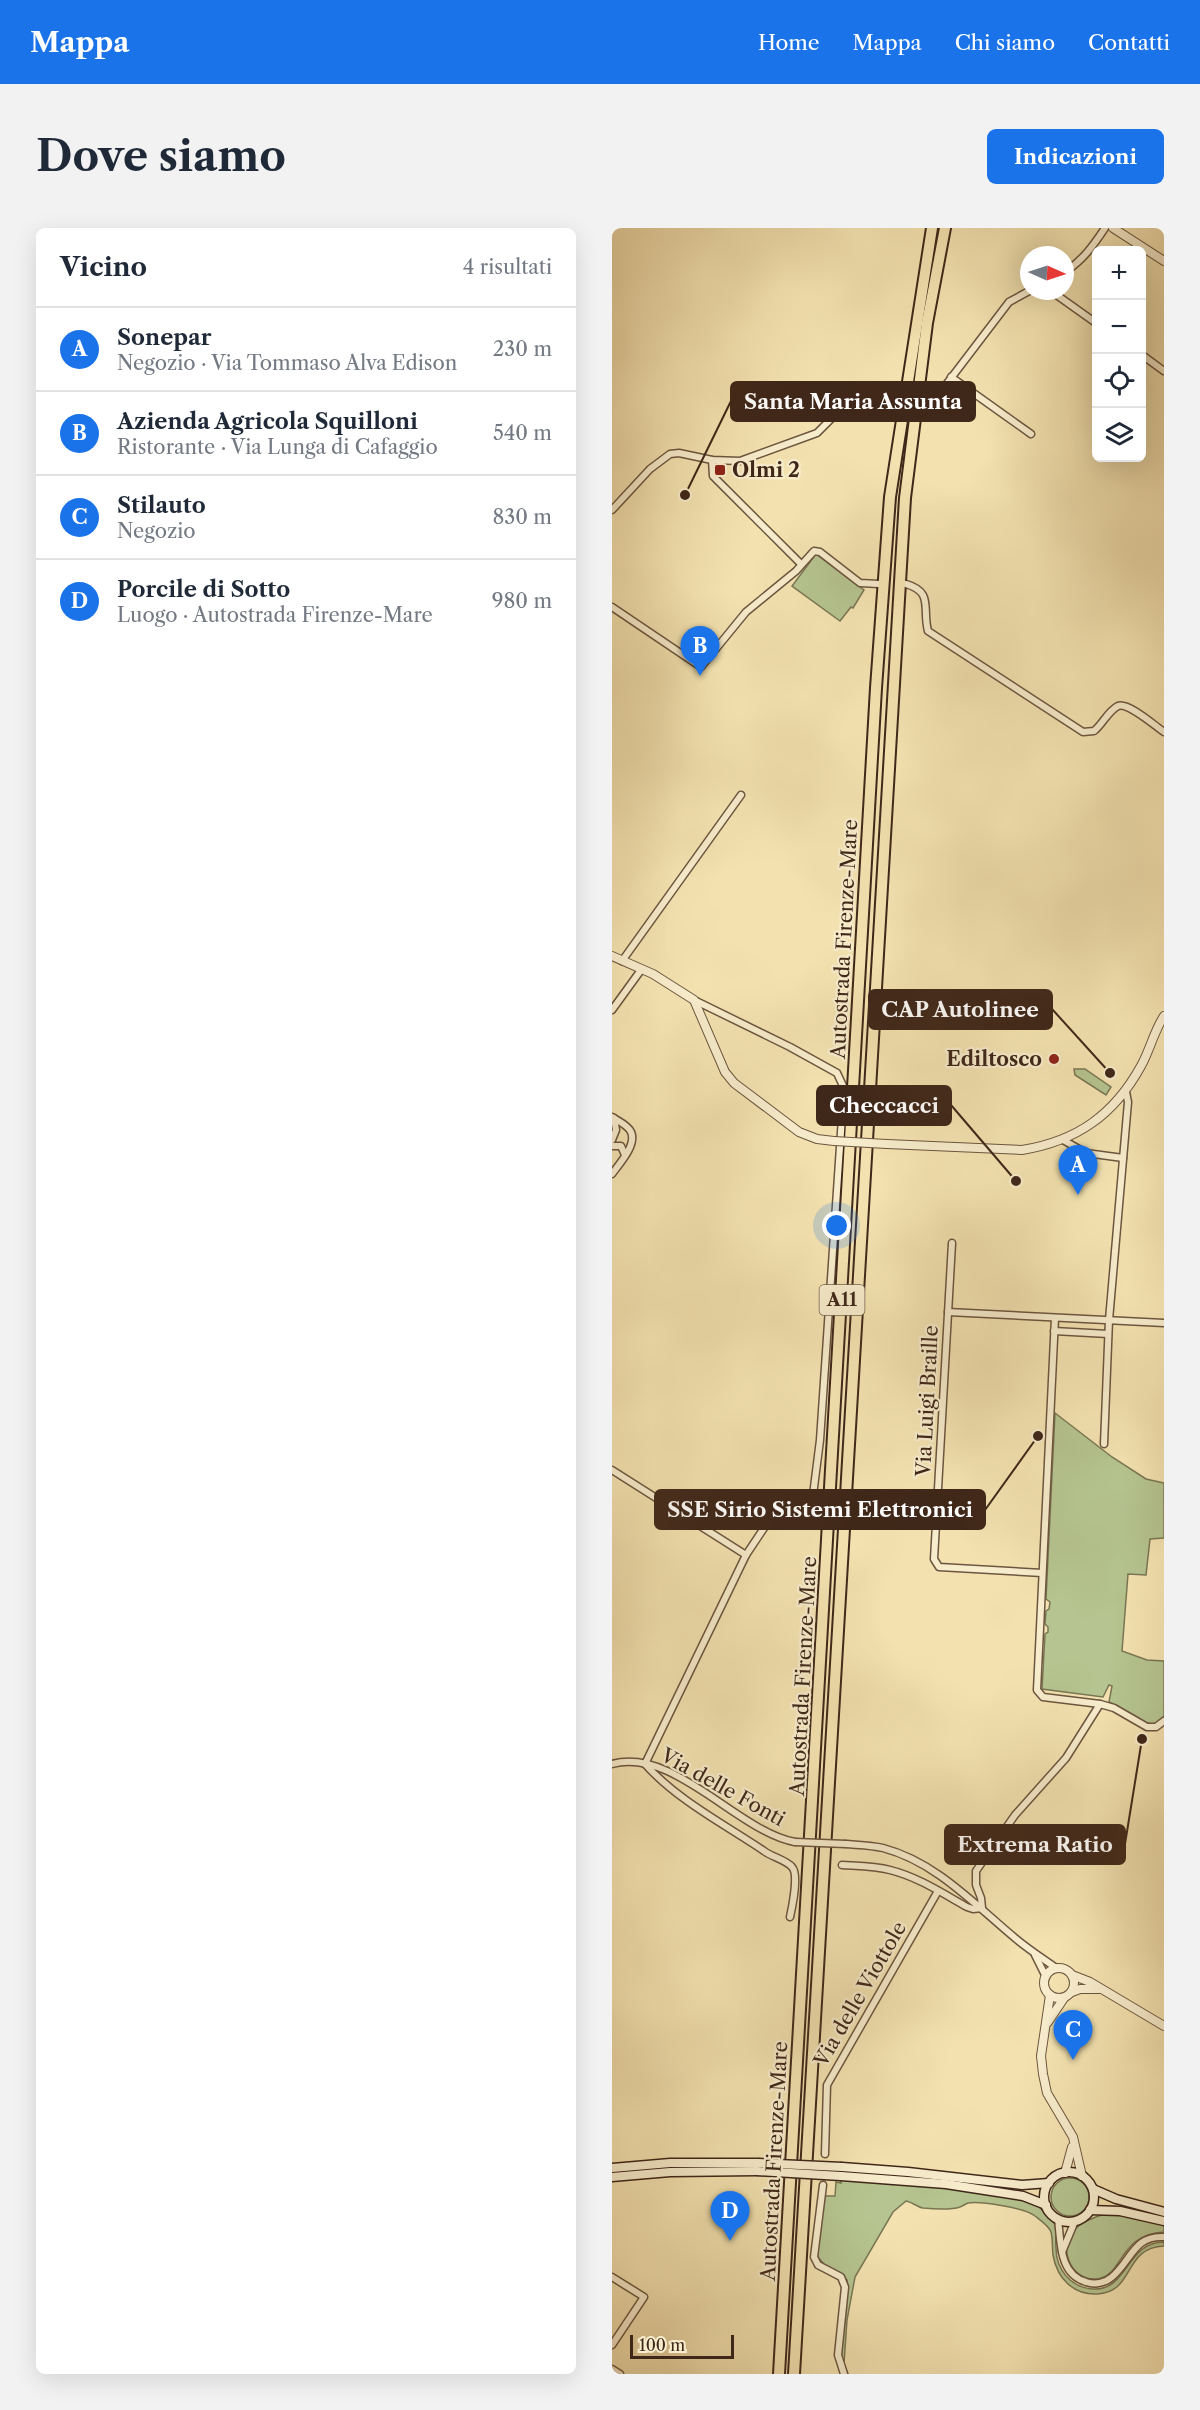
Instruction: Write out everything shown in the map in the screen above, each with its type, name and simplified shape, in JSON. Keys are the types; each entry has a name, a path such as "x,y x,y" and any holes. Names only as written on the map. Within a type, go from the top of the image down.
{"highway":[{"name":"Autostrada Firenze-Mare","path":"779,2374 876,688 890,497 932,228"},
{"name":"Autostrada Firenze-Mare","path":"794,2374 905,498 927,323 945,228"}],"main road":[{"path":"612,2168 670,2163 842,2172 1023,2196 1046,2205"},
{"path":"612,2177 757,2167"},
{"path":"842,2172 908,2172 1022,2185 1049,2183"},
{"path":"1093,2189 1090,2211 1082,2218 1075,2221 1058,2219 1049,2212 1044,2196 1049,2183 1054,2177 1065,2173 1082,2176 1093,2189 1116,2199 1164,2212"},
{"path":"1090,2211 1120,2211 1164,2221"}],"street":[{"path":"1074,266 1092,248 1105,228"},
{"path":"1115,228 1164,261"},
{"path":"925,393 938,391 1009,302 1020,296"},
{"path":"1063,300 1092,320"},
{"path":"1146,358 1164,371"},
{"path":"951,377 1031,434"},
{"path":"612,510 650,469 670,454 687,454 712,460 741,461 817,433 856,394 865,389 898,390"},
{"path":"712,460 713,476 801,564"},
{"path":"612,607 702,667 746,612 796,571 811,553 817,550 860,583 879,585"},
{"path":"906,584 918,587 923,592 928,631 1083,732 1094,732 1116,708 1122,706 1131,709 1164,732"},
{"path":"622,961 741,795"},
{"path":"612,956 652,974 694,1000 837,1073 844,1088 820,1440 812,1503 768,1522 746,1554 645,1764"},
{"path":"612,1010 641,970"},
{"path":"694,1000 724,1072 734,1083 799,1132 817,1139 834,1141 1022,1150 1043,1147 1063,1140 1098,1121 1126,1092 1164,1016"},
{"path":"1104,1444 1108,1334 1128,1102 1126,1092"},
{"path":"612,1140 616,1131 613,1117"},
{"path":"612,1174 630,1145 631,1132 613,1117"},
{"path":"1063,1140 1086,1153 1123,1158"},
{"path":"612,1146 621,1146 625,1155"},
{"name":"Via Luigi Braille","path":"952,1243 934,1559 937,1566 944,1568 1042,1573"},
{"name":"Via Luigi Braille","path":"948,1312 1164,1323"},
{"path":"1055,1318 1037,1690 1043,1697 1100,1704 1114,1708 1146,1727 1156,1727 1164,1721"},
{"path":"1054,1331 1108,1334"},
{"path":"612,1470 746,1554"},
{"path":"982,1908 976,1885 976,1871 1015,1815 1066,1758 1100,1704"},
{"name":"Via delle Fonti","path":"612,1764 629,1762 664,1770 703,1791 774,1836 795,1842 883,1848 908,1858 944,1878 1033,1952 1056,1968 1065,1969 1072,1975 1101,1989"},
{"name":"Via delle Fonti","path":"645,1764 660,1780 771,1856 792,1867 795,1872 794,1903 790,1917"},
{"name":"Via delle Fonti","path":"842,1865 887,1869 917,1879 973,1909 982,1908"},
{"name":"Via delle Viottole","path":"825,2154 827,2085 938,1891"},
{"name":"Via delle Fonti","path":"1033,1952 1046,1977 1044,1984 1050,1995 1041,2056 1047,2092 1073,2140 1082,2176"},
{"path":"1046,1977 1056,1968"},
{"path":"1072,1975 1075,1984 1072,1992"},
{"path":"1046,2026 1064,1998 1072,1992 1080,1989 1101,1989 1164,2026"},
{"path":"1050,1995 1064,1998"},
{"path":"1139,2010 1164,2020"},
{"path":"1065,2173 1070,2161 1073,2140"},
{"path":"823,2185 814,2257 818,2265 841,2277 846,2287 838,2355 844,2374"},
{"path":"1058,2219 1065,2264 1072,2275 1083,2281 1103,2283 1114,2275 1134,2248 1155,2237 1164,2237"},
{"path":"1062,2252 1075,2221"},
{"path":"612,2277 644,2297 612,2345"},
{"path":"612,2369 620,2374"}],"green space":[{"path":"816,554 864,590 853,608 851,607 840,621 792,586"},
{"path":"1074,1069 1085,1069 1111,1087 1106,1095 1075,1075"},
{"path":"1055,1413 1112,1457 1146,1479 1164,1483 1164,1538 1150,1539 1146,1575 1128,1574 1122,1651 1147,1660 1164,1661 1164,1716 1155,1724 1144,1722 1109,1702 1112,1686 1109,1685 1103,1697 1042,1689 1045,1634 1048,1632 1045,1624 1046,1611 1049,1609 1050,1602 1046,1599"},
{"path":"1070,2178 1084,2183 1089,2197 1084,2211 1070,2216 1056,2211 1051,2197 1056,2183"},
{"path":"841,2179 951,2189 1012,2198 1036,2205 1055,2225 1057,2256 1062,2270 1071,2281 1084,2288 1104,2288 1121,2275 1142,2250 1151,2244 1164,2242 1164,2246 1141,2254 1118,2286 1109,2291 1088,2294 1067,2284 1062,2278 1053,2255 1050,2230 1030,2213 982,2203 968,2203 956,2208 937,2209 921,2207 906,2201 893,2212 855,2277 847,2320 844,2364 848,2374 845,2374 841,2339 847,2280 824,2264 816,2255 823,2196 835,2196 836,2182 841,2183"},
{"path":"1104,2214 1126,2216 1164,2225 1164,2232 1138,2240 1129,2247 1112,2272 1105,2277 1087,2278 1073,2269 1067,2253 1067,2244 1078,2226"}],"tunnel":[{"path":"823,2185 825,2154"}],"place":[{"name":"Olmi 2","path":"720,470"},
{"name":"Santa Maria Assunta","path":"685,495"},
{"name":"Azienda Agricola Squilloni","path":"700,676"},
{"name":"Ediltosco","path":"1054,1059"},
{"name":"CAP Autolinee","path":"1110,1073"},
{"name":"Checcacci","path":"1016,1181"},
{"name":"Sonepar","path":"1078,1195"},
{"name":"SSE Sirio Sistemi Elettronici","path":"1038,1436"},
{"name":"Extrema Ratio","path":"1142,1739"},
{"name":"Stilauto","path":"1073,2060"},
{"name":"Porcile di Sotto","path":"730,2241"}]}
